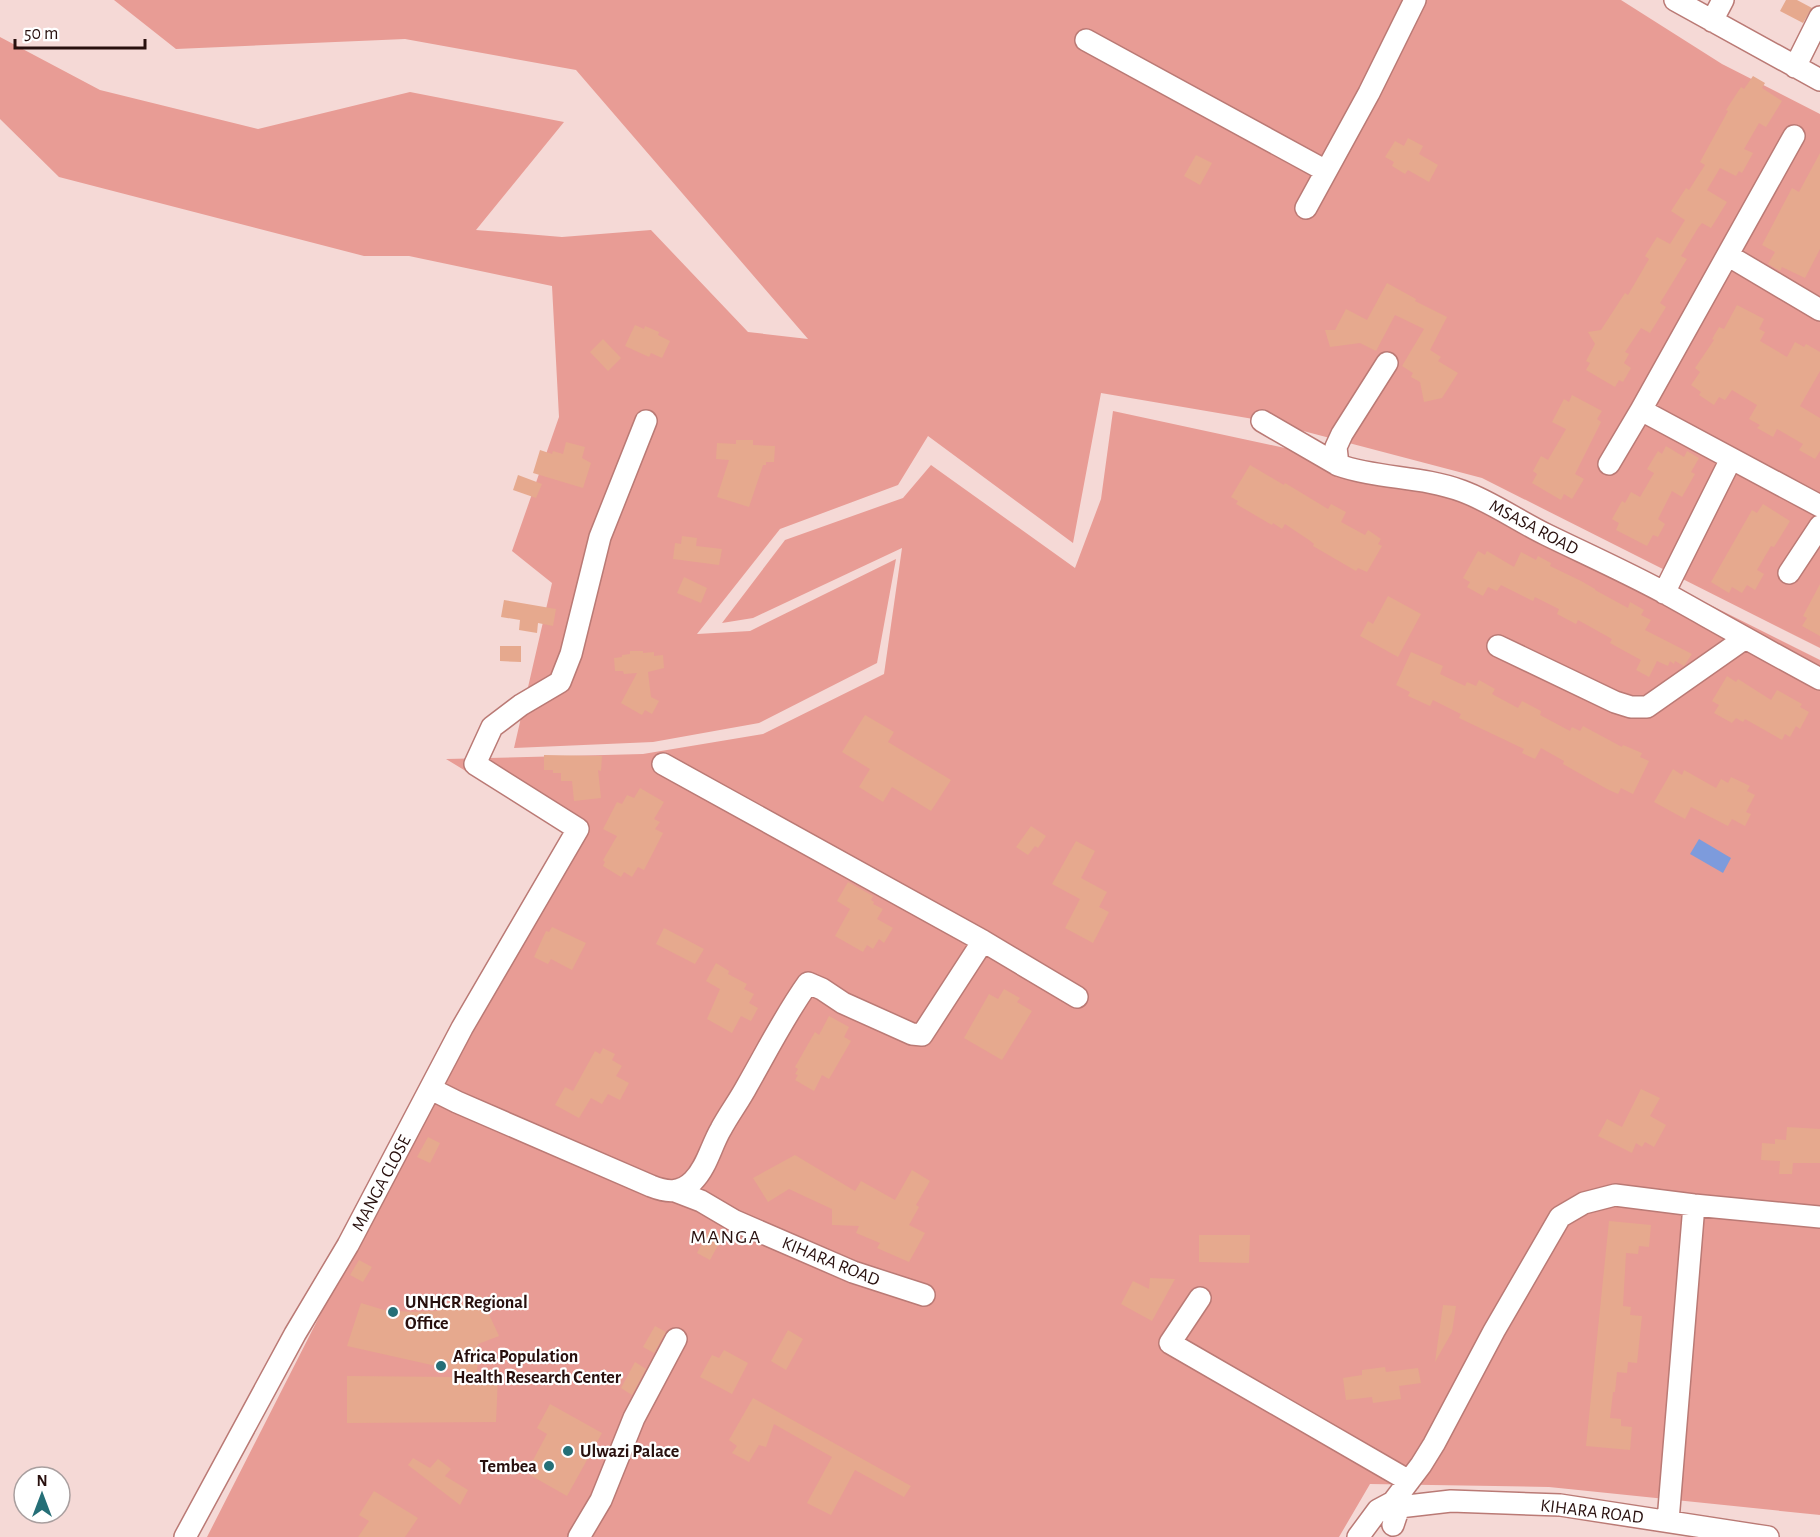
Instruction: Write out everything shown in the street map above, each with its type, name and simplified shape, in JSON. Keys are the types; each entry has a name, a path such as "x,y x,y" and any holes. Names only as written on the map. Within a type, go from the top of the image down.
{"street":[{"path":"1306,208 1369,93 1414,0"},
{"path":"1674,0 1820,80"},
{"path":"1712,21 1723,0"},
{"path":"1795,67 1820,17"},
{"path":"1086,40 1326,171"},
{"path":"1609,464 1729,256 1794,136"},
{"path":"1729,256 1820,309"},
{"path":"1338,465 1336,447 1342,434 1387,363"},
{"path":"1641,410 1820,506"},
{"name":"MANGA CLOSE","path":"185,1537 295,1334 348,1245 462,1028 578,829 476,764 492,727 520,705 560,682 571,654 600,537 646,421"},
{"name":"MSASA ROAD","path":"1262,421 1338,465 1354,471 1434,483 1462,491 1664,593 1820,679"},
{"path":"1664,593 1731,459"},
{"path":"1789,573 1820,526"},
{"path":"1498,646 1615,702 1631,707 1647,707 1744,639"},
{"path":"663,764 982,941 1077,997"},
{"path":"675,1191 693,1181 709,1157 720,1131 794,1002 808,983 843,1003 912,1034 922,1035 982,941"},
{"name":"KIHARA ROAD","path":"431,1089 640,1181 662,1190 675,1191 701,1202 735,1221 853,1272 924,1295"},
{"path":"1358,1537 1378,1510 1400,1510 1409,1481 1434,1444 1494,1331 1560,1217 1584,1203 1615,1195 1820,1217"},
{"path":"1668,1521 1694,1205"},
{"path":"1200,1298 1170,1343 1409,1481"},
{"path":"579,1537 601,1500 634,1418 676,1339"},
{"name":"KIHARA ROAD","path":"1400,1510 1451,1501 1560,1505 1768,1537"}],"shaded area":[{"path":"114,0 1621,0 1722,64 1820,114 1820,648 1482,478 1265,421 1101,393 1073,543 928,436 898,485 780,529 697,634 750,631 896,559 877,663 759,723 653,742 514,748 552,583 512,551 559,417 552,286 409,256 364,256 59,177 0,119 0,37 100,90 258,129 410,92 564,122 476,230 562,237 651,230 748,332 808,339 576,70 405,39 176,49"},
{"path":"1113,411 1481,490 1820,660 1820,1515 1549,1487 1370,1484 1339,1537 207,1537 566,832 446,759 643,754 763,734 884,674 902,548 753,618 722,623 785,540 903,498 931,465 1075,568 1101,499"}],"water":[{"path":"1699,839 1731,858 1723,873 1690,854"}],"building":[{"path":"1786,0 1797,0 1812,8 1803,23 1780,11"},
{"path":"1753,76 1765,83 1762,88 1782,101 1766,127 1759,123 1744,149 1753,153 1742,173 1739,171 1736,176 1720,168 1707,190 1727,202 1711,228 1702,223 1681,256 1687,259 1660,303 1666,307 1650,333 1641,328 1625,352 1629,354 1624,363 1631,368 1623,382 1619,380 1615,387 1586,370 1590,363 1586,361 1595,344 1588,332 1601,330 1625,293 1628,295 1649,259 1645,256 1657,237 1670,244 1685,220 1671,211 1686,188 1689,190 1705,165 1700,162 1728,111 1726,110 1741,87 1744,89"},
{"path":"1408,138 1423,146 1419,154 1438,165 1429,182 1408,170 1405,174 1392,166 1394,162 1385,157 1395,141 1404,146"},
{"path":"1820,153 1820,249 1805,278 1782,267 1780,271 1768,264 1775,252 1762,245 1792,188 1799,192"},
{"path":"1196,155 1212,163 1200,185 1184,176"},
{"path":"1387,283 1416,299 1415,301 1447,317 1430,350 1441,357 1438,361 1458,373 1442,398 1424,402 1420,382 1411,377 1413,373 1402,366 1424,329 1395,315 1376,351 1360,343 1330,347 1325,330 1335,330 1346,309 1367,320"},
{"path":"1737,305 1764,319 1759,329 1765,332 1760,341 1787,357 1795,342 1804,347 1806,344 1820,352 1820,371 1800,406 1820,418 1820,451 1815,459 1799,450 1803,444 1777,429 1773,437 1757,428 1760,425 1749,419 1757,405 1732,390 1725,400 1719,397 1714,405 1699,395 1701,392 1691,385 1700,372 1695,368 1714,340 1712,339 1719,327 1724,329"},
{"path":"635,325 644,329 645,326 659,332 658,335 670,341 662,358 651,353 649,357 625,346"},
{"path":"603,339 621,358 608,371 590,352"},
{"path":"1572,395 1602,411 1597,419 1601,422 1575,474 1584,479 1572,499 1564,494 1561,500 1532,483 1537,474 1533,471 1541,456 1548,460 1566,429 1552,422 1564,399 1569,402"},
{"path":"736,440 753,440 753,445 775,446 774,462 766,462 766,465 763,465 749,507 717,497 729,460 716,459 717,443 736,444"},
{"path":"566,442 585,447 582,458 591,463 583,488 533,473 540,450 552,454 553,451 563,454"},
{"path":"1666,446 1684,457 1687,451 1699,458 1691,472 1695,474 1682,497 1672,491 1658,519 1665,524 1658,537 1653,535 1647,546 1616,530 1619,523 1612,519 1622,501 1625,503 1631,492 1640,497 1654,473 1647,469 1658,451 1662,454"},
{"path":"1250,465 1328,509 1331,504 1346,512 1341,522 1365,535 1368,530 1381,539 1378,544 1382,546 1367,572 1358,568 1356,571 1313,546 1314,544 1309,540 1285,524 1282,529 1273,523 1272,525 1236,504 1238,501 1231,497"},
{"path":"518,475 542,484 536,498 513,490"},
{"path":"1763,504 1790,521 1757,570 1764,574 1755,590 1747,585 1742,593 1732,587 1729,593 1711,582 1752,510 1757,513"},
{"path":"682,536 697,538 696,546 722,549 719,565 673,559 675,543 681,544"},
{"path":"1478,551 1485,555 1487,551 1514,567 1521,552 1536,560 1538,556 1551,563 1550,566 1628,608 1630,602 1644,610 1641,615 1651,620 1645,630 1692,654 1684,666 1675,661 1674,664 1670,661 1668,666 1657,661 1649,677 1636,670 1641,660 1610,643 1612,639 1578,620 1576,624 1557,614 1559,609 1535,597 1533,601 1501,585 1497,591 1488,587 1483,596 1467,587 1470,582 1463,578"},
{"path":"684,577 707,588 701,603 677,593"},
{"path":"1820,584 1820,636 1802,626 1807,618 1803,616"},
{"path":"1388,596 1421,614 1398,657 1360,636 1368,621 1373,624"},
{"path":"504,600 556,609 553,626 538,623 537,633 519,630 520,620 501,617"},
{"path":"500,646 521,646 521,662 500,661"},
{"path":"630,651 654,652 654,656 663,655 664,668 648,672 651,697 659,701 652,714 645,710 642,715 621,703 637,673 624,674 623,671 615,671 614,658 630,654"},
{"path":"1411,652 1443,666 1440,674 1465,686 1467,682 1476,686 1479,680 1495,689 1492,694 1518,708 1522,701 1541,711 1540,715 1570,731 1572,727 1580,731 1583,726 1622,747 1623,745 1642,753 1640,757 1649,761 1633,794 1621,788 1618,794 1607,789 1563,764 1564,761 1541,748 1535,759 1522,753 1524,749 1459,718 1461,714 1433,700 1430,706 1408,696 1410,692 1396,685"},
{"path":"1727,676 1736,682 1738,679 1771,700 1777,690 1802,704 1800,707 1809,712 1800,729 1796,726 1790,737 1785,734 1782,740 1745,719 1743,722 1736,718 1732,723 1714,713 1719,705 1712,701"},
{"path":"865,715 894,732 888,742 951,780 931,811 892,787 883,802 859,787 870,769 842,752"},
{"path":"544,755 602,756 601,771 598,770 601,798 574,801 572,781 561,781 561,773 544,770"},
{"path":"1673,769 1682,775 1684,770 1716,788 1721,779 1728,783 1731,777 1750,786 1747,791 1755,795 1746,812 1751,814 1745,826 1732,819 1728,826 1691,807 1685,819 1654,802"},
{"path":"640,788 664,802 654,819 660,822 655,829 663,833 644,870 638,867 632,877 624,872 621,877 603,866 605,862 603,860 617,836 603,829 617,802 622,804 627,795 634,798"},
{"path":"1031,826 1046,836 1038,848 1035,846 1028,855 1016,847"},
{"path":"1076,841 1095,851 1081,878 1107,892 1099,907 1109,912 1093,943 1065,928 1080,899 1052,884"},
{"path":"848,882 873,896 871,900 873,904 883,909 877,919 893,928 884,943 879,939 873,949 867,945 863,952 835,936 850,909 837,901"},
{"path":"552,927 586,943 572,970 551,959 548,964 534,957 546,931 549,932"},
{"path":"664,928 704,949 695,964 656,944"},
{"path":"716,963 729,971 728,974 747,984 744,989 754,994 749,1003 758,1008 751,1021 741,1016 732,1033 707,1019 720,989 706,981"},
{"path":"1004,989 1020,998 1017,1002 1032,1011 1002,1060 964,1038 989,994 998,999"},
{"path":"829,1016 849,1027 844,1037 851,1041 829,1079 822,1075 814,1091 795,1080 798,1069 795,1067 815,1032 819,1035"},
{"path":"603,1048 615,1054 612,1060 622,1066 616,1076 629,1083 620,1100 608,1094 602,1104 591,1098 579,1118 555,1105 565,1087 573,1091 595,1051 600,1054"},
{"path":"1641,1089 1660,1098 1650,1116 1666,1125 1654,1147 1645,1142 1642,1147 1636,1143 1632,1153 1598,1136 1607,1119 1622,1127"},
{"path":"1787,1127 1820,1129 1820,1163 1793,1163 1792,1174 1779,1174 1780,1161 1761,1160 1762,1143 1775,1144 1775,1139 1786,1140"},
{"path":"428,1137 440,1143 430,1163 417,1157"},
{"path":"795,1155 855,1191 861,1181 895,1200 912,1170 930,1181 916,1205 919,1207 909,1225 925,1233 909,1262 877,1248 880,1243 856,1233 859,1226 832,1225 832,1209 789,1189 768,1202 753,1178"},
{"path":"1609,1221 1651,1225 1649,1247 1639,1246 1638,1254 1626,1253 1623,1306 1631,1307 1630,1315 1642,1316 1637,1363 1628,1362 1627,1373 1617,1372 1610,1418 1621,1419 1621,1426 1632,1427 1630,1450 1586,1446"},
{"path":"710,1229 723,1236 710,1260 697,1253"},
{"path":"1199,1235 1250,1235 1249,1263 1199,1262"},
{"path":"359,1260 372,1267 363,1282 350,1275"},
{"path":"1150,1278 1175,1279 1152,1321 1121,1304 1133,1281 1149,1289"},
{"name":"Africa Population Health Research Center","path":"480,1295 499,1336 478,1344 477,1377 498,1377 496,1422 347,1423 347,1376 453,1377 454,1370 347,1346 361,1303 384,1310 435,1311 458,1306"},
{"path":"1443,1305 1456,1306 1452,1332 1435,1362"},
{"path":"655,1326 666,1332 654,1353 643,1347"},
{"path":"788,1330 803,1339 786,1370 771,1361"},
{"path":"724,1350 748,1363 732,1394 700,1377 712,1355 719,1358"},
{"path":"635,1362 646,1369 632,1395 621,1388"},
{"path":"1385,1367 1386,1372 1418,1368 1421,1383 1399,1386 1401,1399 1373,1403 1372,1397 1346,1400 1343,1378 1362,1375 1362,1370"},
{"path":"753,1398 911,1486 904,1497 855,1470 831,1515 807,1503 832,1457 774,1424 766,1447 759,1445 749,1462 732,1453 737,1446 729,1440"},
{"name":"Ulwazi Palace","path":"550,1404 602,1433 567,1496 530,1475 536,1464 532,1462 547,1434 537,1428"},
{"path":"413,1458 430,1468 438,1459 451,1469 445,1476 468,1490 460,1505 408,1465"},
{"path":"374,1491 418,1518 405,1537 358,1537 369,1521 359,1515"}],"place":[{"name":"UNHCR Regional Office","path":"393,1312"},
{"name":"Africa Population Health Research Center","path":"441,1366"},
{"name":"Ulwazi Palace","path":"568,1451"},
{"name":"Tembea","path":"549,1466"}],"district":[{"name":"MANGA","path":"726,1236"}]}
